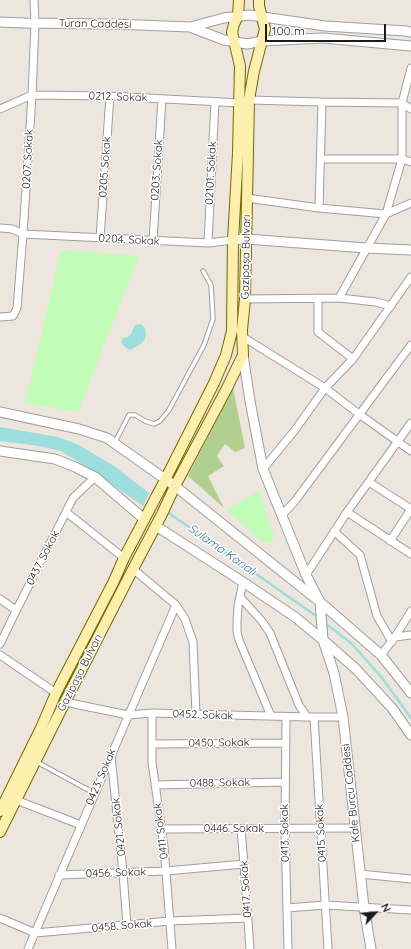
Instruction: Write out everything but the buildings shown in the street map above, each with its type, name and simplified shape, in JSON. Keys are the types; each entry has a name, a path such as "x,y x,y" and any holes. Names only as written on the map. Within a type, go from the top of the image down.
{"main road":[{"name":"Gazipaşa Bulvarı","path":"0,832 243,355 242,330 245,299 247,198 244,102 240,66 232,32 238,16 239,0"},
{"name":"Gazipaşa Bulvarı","path":"0,811 41,728 56,693 165,480 226,355 232,330 233,240 238,153 244,102 262,42 264,29 259,0"}],"street":[{"name":"0207. Sokak","path":"0,317 13,316 17,308 24,234 32,94 35,24 34,0"},
{"path":"190,27 224,18 249,15 325,26 411,32"},
{"name":"Turan Caddesi","path":"0,22 190,27"},
{"path":"190,27 224,40 247,44 323,38 411,46"},
{"path":"339,298 386,214 402,159 402,103 411,68"},
{"name":"0212. Sokak","path":"0,109 32,94 110,96 215,102 402,103"},
{"name":"0205. Sokak","path":"100,238 110,96"},
{"name":"0203. Sokak","path":"153,241 162,99"},
{"name":"02101. Sokak","path":"208,243 215,102"},
{"path":"319,208 322,102"},
{"path":"402,103 411,109"},
{"path":"321,159 402,159 411,162"},
{"path":"247,198 319,208 386,214 411,203"},
{"name":"0204. Sokak","path":"0,228 12,229 24,234 153,241 208,243 233,240"},
{"path":"233,240 246,239 411,250"},
{"path":"263,469 325,388 353,359 410,282"},
{"path":"318,298 318,332 353,359"},
{"path":"245,299 339,298 376,302 391,306"},
{"path":"243,337 325,388 411,451"},
{"path":"282,515 295,501 411,344"},
{"path":"243,355 263,469 306,575 320,602"},
{"path":"0,412 79,429 107,438 114,442 175,486 320,602 381,655 411,693"},
{"path":"306,575 347,512 411,423"},
{"path":"1,453 55,459 75,467 95,477 146,515"},
{"name":"0437. Sokak","path":"0,644 73,498 95,477"},
{"path":"369,482 411,509 390,541"},
{"path":"66,512 124,558"},
{"path":"347,512 411,554"},
{"path":"156,526 295,617 356,670 392,708 411,735"},
{"path":"334,531 360,554 377,616 393,639"},
{"path":"133,569 176,605 185,619 192,642 196,714"},
{"path":"243,582 237,621 237,632 271,716"},
{"path":"240,597 261,620 270,633 299,705 307,717"},
{"path":"0,599 16,610"},
{"name":"Kale Burcu Caddesi","path":"320,602 323,640 334,673 343,718 360,874 371,949"},
{"name":"0423. Sokak","path":"28,949 176,605"},
{"path":"381,655 411,611"},
{"path":"393,639 411,636"},
{"path":"0,655 56,693"},
{"name":"0452. Sokak","path":"65,702 128,715 152,713 343,718"},
{"name":"0411. Sokak","path":"152,713 152,762 162,829 172,949"},
{"name":"0413. Sokak","path":"286,717 285,829 288,949"},
{"name":"0415. Sokak","path":"314,717 328,949"},
{"name":"0450. Sokak","path":"152,744 285,743"},
{"name":"0421. Sokak","path":"111,754 127,925"},
{"name":"0488. Sokak","path":"156,785 285,782"},
{"path":"16,800 81,825"},
{"name":"0446. Sokak","path":"162,829 355,828"},
{"name":"0417. Sokak","path":"241,829 250,949"},
{"name":"0456. Sokak","path":"59,875 166,871 244,864"},
{"path":"360,874 411,879"},
{"path":"287,908 325,905 411,910"},
{"name":"0458. Sokak","path":"0,918 35,933 170,921 248,918"}],"lane":[{"path":"114,442 129,415 135,415 154,424 160,421 169,410 204,345 213,319 211,285 203,272"},
{"path":"36,761 94,793"}],"green space":[{"path":"61,250 139,256 78,412 25,403"},
{"path":"233,388 245,448 235,452 225,444 217,456 224,466 208,476 224,508 188,476"},
{"path":"259,490 274,536 272,541 267,543 261,541 227,510"}],"water":[{"path":"141,324 145,328 145,339 142,343 129,350 121,342 122,338 128,337 131,334 135,325"},
{"path":"0,427 58,437 79,445 114,466 149,493 143,506 99,475 60,451 40,446 0,441"}],"waterway":[{"name":"Sulama Kanalı","path":"166,511 319,618"},
{"name":"Sulama Kanalı","path":"325,623 351,643 382,678 411,718"}]}
